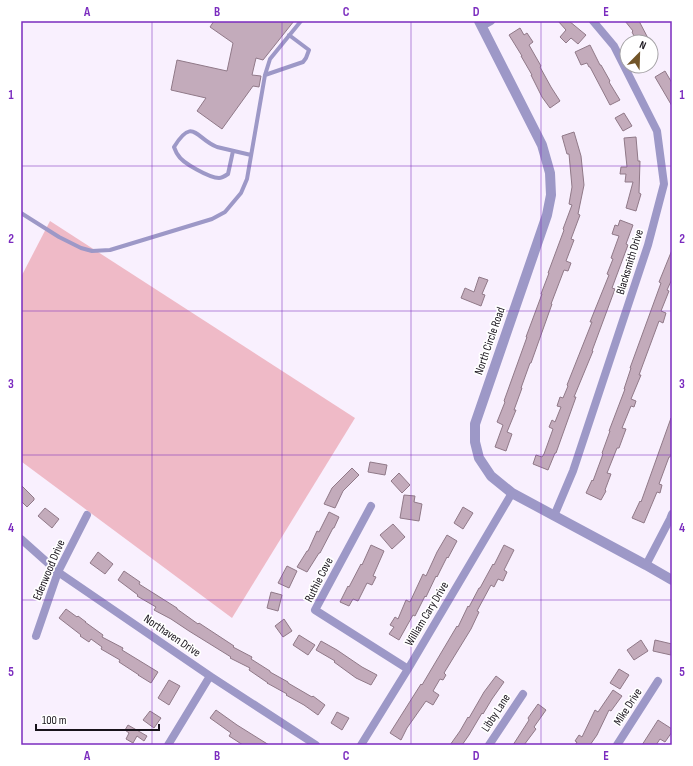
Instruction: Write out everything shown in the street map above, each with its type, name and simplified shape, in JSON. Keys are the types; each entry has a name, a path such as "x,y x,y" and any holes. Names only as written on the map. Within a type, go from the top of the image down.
{"street":[{"name":"Blacksmith Drive","path":"554,516 573,471 603,381 648,245 664,184 657,131 614,46 593,21"},
{"name":"North Circle Road","path":"484,23 542,145 550,173 552,195 547,215 475,424 475,442 479,458 491,476 512,493 672,580"},
{"name":"William Cary Drive","path":"361,745 408,669 512,493"},
{"name":"Ruthie Cove","path":"371,506 315,610 408,669"},
{"path":"646,565 672,514"},
{"name":"Edenwood Drive","path":"36,636 58,572 87,515"},
{"name":"Northaven Drive","path":"21,539 58,572 210,676 316,745"},
{"path":"168,745 210,676"},
{"name":"Mike Drive","path":"617,745 658,681"},
{"name":"Libby Lane","path":"490,745 523,694"}],"lane":[{"path":"21,213 59,237 81,248 92,251 110,250 212,219 225,212 241,193 247,179 265,75 270,59 301,21"},
{"path":"265,75 303,62 306,58 309,50 289,35"},
{"path":"233,151 228,174 219,178 206,175 184,162 178,156 174,146 185,132 190,130 196,132 213,145 233,151 251,154"}],"shaded area":[{"path":"50,221 355,418 232,618 22,462 21,277"}],"building":[{"path":"214,21 294,21 263,60 256,58 252,75 261,76 259,87 253,86 222,129 197,111 206,98 171,90 177,60 227,71 233,43 210,27"},
{"path":"558,21 569,21 586,35 578,44 571,38 566,43 560,37 566,30"},
{"path":"625,21 639,21 646,34 633,34 633,31"},
{"path":"520,28 524,35 527,33 533,42 529,45 560,101 550,108 542,97 522,56 509,35"},
{"path":"590,45 620,100 610,105 590,67 587,63 581,65 575,52"},
{"path":"665,71 672,83 672,106 655,77"},
{"path":"624,113 632,126 623,131 615,118"},
{"path":"574,132 581,156 584,185 578,214 580,215 571,239 574,240 566,261 571,263 568,271 564,270 521,388 514,410 516,410 507,432 512,434 506,451 495,447 503,425 497,422 572,205 569,204 572,187 569,154 567,154 562,136"},
{"path":"636,137 638,161 640,161 639,193 641,194 636,211 626,208 633,182 625,182 626,174 620,174 621,167 627,167 624,138"},
{"path":"620,220 633,225 626,244 628,245 612,288 615,289 593,351 574,397 576,397 556,453 548,470 533,464 536,455 542,457 544,454 553,429 549,427 552,420 555,422 561,407 557,406 560,397 563,398 568,386 567,385 592,322 590,322 609,275 607,274 613,259 611,258 619,236 612,234 615,225 618,226"},
{"path":"672,250 672,279 661,311 666,313 663,323 659,321 639,375 641,375 631,399 636,401 634,407 631,406 622,428 626,429 607,473 611,474 605,490 606,491 601,500 586,493 592,480 593,481 603,454 602,453 609,431 625,389 630,368 661,283 659,282"},
{"path":"479,277 488,280 482,294 485,295 481,306 461,298 465,288 474,292"},
{"path":"671,418 672,452 659,484 662,485 660,493 657,492 644,523 632,518 640,501 641,502"},
{"path":"370,462 387,465 385,475 368,472"},
{"path":"352,468 359,475 343,491 335,508 324,504 332,488"},
{"path":"399,473 410,485 402,493 391,481"},
{"path":"21,485 34,498 34,500 27,507 21,501"},
{"path":"404,495 415,496 414,502 422,504 419,521 400,518"},
{"path":"463,507 473,513 463,529 454,523"},
{"path":"45,508 59,519 52,528 38,516"},
{"path":"329,512 339,517 320,553 307,572 297,567 308,551 317,531 319,532"},
{"path":"393,524 405,537 392,549 380,535"},
{"path":"447,535 457,541 437,577 436,576 415,616 413,615 399,640 389,634 394,627 390,625 395,617 398,619 406,600 410,602 423,574 426,576"},
{"path":"371,545 384,551 373,576 376,577 372,585 367,583 358,601 353,599 349,606 340,602 361,564 362,565"},
{"path":"504,545 514,550 504,570 507,572 503,581 498,579 494,587 491,585 477,611 479,612 471,629 444,673 446,675 443,680 440,679 433,691 439,695 433,705 426,701 407,728 401,740 390,733 421,684 422,685 457,626 458,627 468,606 469,607 493,564 494,565"},
{"path":"98,552 113,564 105,574 90,563"},
{"path":"287,566 297,571 289,588 278,583"},
{"path":"124,571 140,582 139,584 177,608 198,624 199,623 234,646 233,647 252,657 251,659 270,672 312,697 313,696 325,705 318,715 286,695 287,694 267,683 249,670 250,668 230,658 231,657 171,619 154,610 156,607 137,596 138,595 118,580"},
{"path":"271,592 282,595 278,611 267,608"},
{"path":"66,609 103,635 102,637 123,648 122,650 158,672 151,683 119,662 120,660 101,649 102,647 91,639 89,642 80,636 81,635 59,618"},
{"path":"284,619 292,631 283,637 275,626"},
{"path":"299,635 315,645 308,655 293,645"},
{"path":"641,640 648,651 634,660 627,650"},
{"path":"655,640 672,644 671,655 653,651"},
{"path":"321,641 377,675 371,685 356,678 334,662 335,661 316,650"},
{"path":"619,669 629,675 620,689 610,683"},
{"path":"496,676 504,682 483,714 482,713 469,735 462,745 450,745 468,717 469,718 484,692"},
{"path":"169,680 180,686 169,705 158,698"},
{"path":"613,690 622,696 611,711 609,710 597,735 590,745 575,745 577,742 575,741 579,735 582,737 595,710 598,712"},
{"path":"538,704 546,710 534,727 536,729 524,745 513,745 529,720 528,718"},
{"path":"216,710 269,745 243,745 229,736 231,733 210,718"},
{"path":"150,711 161,718 154,728 143,720"},
{"path":"337,712 349,718 342,730 331,723"},
{"path":"658,720 672,729 672,732 665,742 660,739 656,745 642,745"},
{"path":"128,725 147,736 144,741 137,736 133,743 126,739 129,733 125,730"}]}
